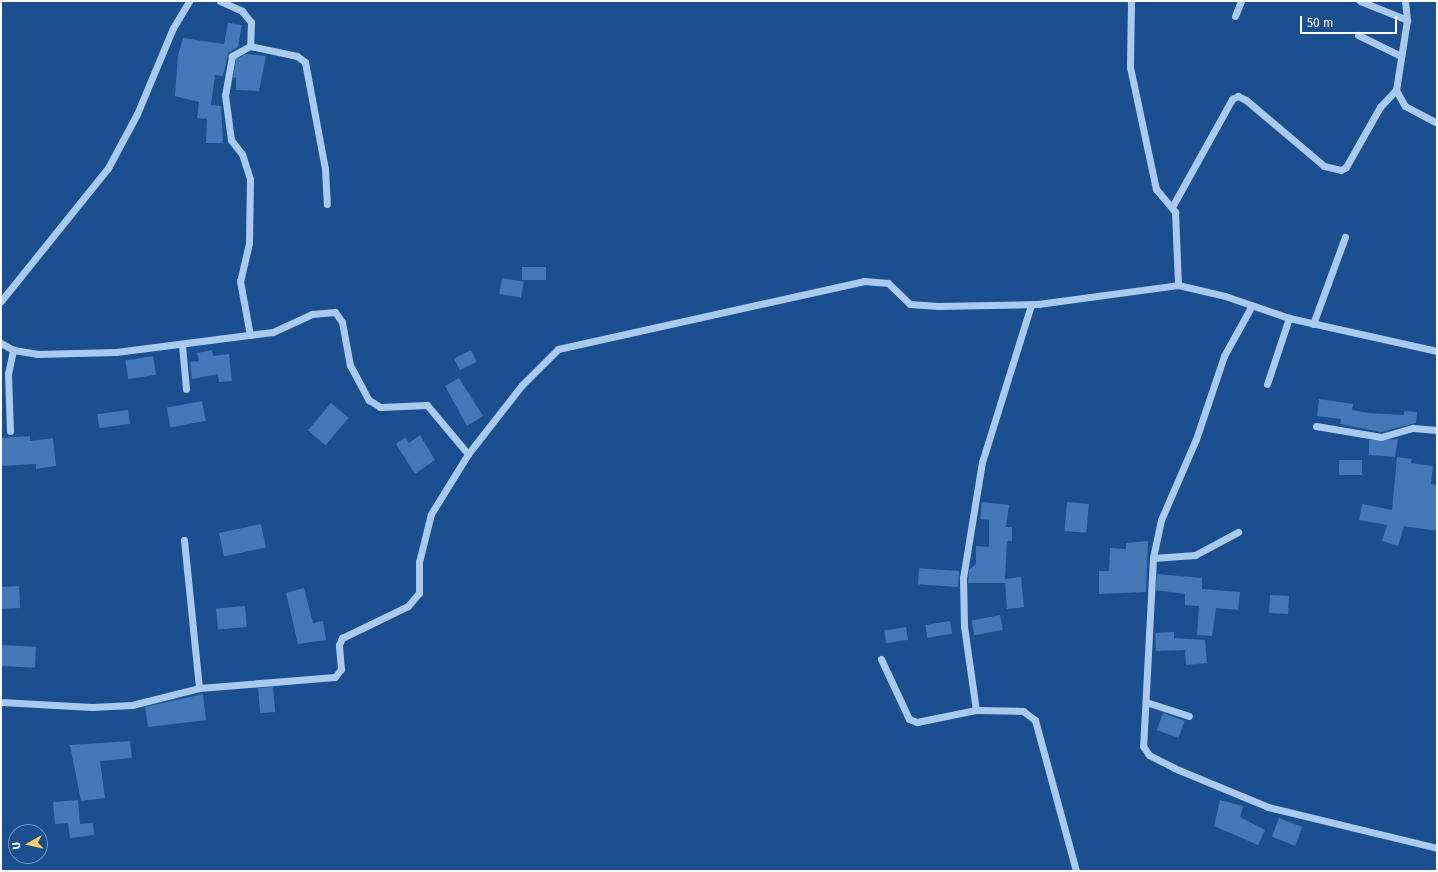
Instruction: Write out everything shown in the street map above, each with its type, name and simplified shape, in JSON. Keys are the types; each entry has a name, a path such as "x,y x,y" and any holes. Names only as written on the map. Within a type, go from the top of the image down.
{"street":[{"path":"1,301 108,168 137,114 173,28 189,1"},
{"path":"220,1 242,11 251,22 250,46"},
{"path":"1131,1 1130,67 1156,189 1172,207"},
{"path":"1235,16 1241,1"},
{"path":"1360,1 1407,20"},
{"path":"1178,285 1172,207 1232,99 1238,96 1246,100 1324,166 1341,170 1346,167 1380,107 1396,90 1407,20 1405,1"},
{"path":"1358,36 1401,56"},
{"path":"250,335 240,281 248,243 250,178 242,154 231,140 225,95 232,56 250,46 297,56 305,62 324,169 327,204"},
{"path":"1396,90 1405,106 1437,124"},
{"path":"1313,324 1345,237"},
{"path":"1,702 92,707 132,705 199,688 338,675 342,638 408,606 419,593 419,562 431,514 468,454 540,365 568,344 864,281 888,283 913,304 1031,305 1178,285 1225,296 1251,307 1289,318 1437,351"},
{"path":"976,710 964,626 963,578 982,462 1031,305"},
{"path":"1251,307 1224,356 1196,439 1161,520 1153,558 1143,746 1149,755 1174,768 1301,817 1437,848"},
{"path":"1,343 13,350 68,354 182,345 273,332 312,314 335,312 342,322 350,365 369,400 380,407 427,405 468,454"},
{"path":"1267,384 1289,318"},
{"path":"182,345 186,388"},
{"path":"10,431 8,374 13,350"},
{"path":"1316,426 1380,437 1413,428 1437,430"},
{"path":"1153,558 1195,555 1238,532"},
{"path":"184,540 199,688"},
{"path":"880,659 909,719 917,722 976,710 1015,710 1032,714 1076,871"},
{"path":"1146,702 1189,716"}],"building":[{"path":"228,23 242,25 238,47 228,53 223,76 215,75 211,105 221,106 223,143 206,143 207,119 197,118 199,102 175,96 178,55 183,38 224,44"},
{"path":"246,54 266,56 259,91 236,90 236,78 233,77 236,59"},
{"path":"522,267 546,267 546,280 522,280"},
{"path":"502,278 524,282 521,298 499,294"},
{"path":"212,350 213,356 229,354 232,381 219,382 218,374 192,379 190,362 199,361 197,353"},
{"path":"471,350 477,362 460,370 454,359"},
{"path":"153,356 156,375 128,379 125,360"},
{"path":"459,378 483,416 467,426 445,386"},
{"path":"1319,399 1353,404 1352,410 1369,413 1404,415 1404,411 1417,412 1416,423 1381,432 1340,424 1341,419 1317,416"},
{"path":"202,401 206,421 170,428 167,408"},
{"path":"331,403 349,418 325,445 308,431"},
{"path":"128,410 130,424 99,428 97,414"},
{"path":"420,435 435,460 415,474 396,444 405,437 409,443"},
{"path":"30,436 30,441 53,438 56,466 36,469 36,464 2,466 1,438"},
{"path":"1398,439 1395,457 1369,455 1369,440"},
{"path":"1397,457 1412,459 1411,463 1433,466 1431,484 1437,485 1437,531 1404,526 1398,546 1382,541 1387,525 1359,520 1362,504 1392,510"},
{"path":"1339,460 1362,460 1362,475 1339,475"},
{"path":"982,502 1009,505 1006,527 1012,527 1012,541 1007,541 1005,579 1021,577 1024,607 1007,609 1005,580 1005,583 968,583 969,570 976,564 976,546 989,547 989,520 980,519"},
{"path":"1067,502 1089,504 1086,533 1064,531"},
{"path":"261,524 266,547 224,556 219,533"},
{"path":"1148,541 1146,592 1099,594 1099,571 1109,571 1110,548 1126,549 1126,543"},
{"path":"919,568 959,571 958,587 918,584"},
{"path":"1157,574 1202,578 1202,589 1240,592 1238,610 1216,608 1212,636 1197,635 1199,606 1185,605 1185,594 1156,590"},
{"path":"19,586 20,608 2,609 1,587"},
{"path":"304,588 313,623 323,621 326,640 298,644 286,593"},
{"path":"1270,595 1289,596 1288,614 1269,613"},
{"path":"245,606 247,627 218,629 216,609"},
{"path":"1000,615 1003,630 974,635 972,621"},
{"path":"950,621 952,634 927,638 925,625"},
{"path":"906,627 908,640 886,643 884,630"},
{"path":"1174,632 1174,638 1205,640 1207,663 1186,665 1185,650 1156,651 1155,633"},
{"path":"1,645 36,647 35,668 1,666"},
{"path":"273,687 275,712 260,713 258,688"},
{"path":"203,694 206,720 148,727 145,707"},
{"path":"1163,713 1185,721 1178,738 1157,730"},
{"path":"130,741 132,758 100,761 105,798 81,801 70,745"},
{"path":"78,800 80,824 93,823 94,835 70,838 68,823 55,824 53,802"},
{"path":"1220,800 1243,806 1240,817 1265,830 1258,845 1214,826"},
{"path":"1279,818 1302,827 1295,846 1272,837"}]}
